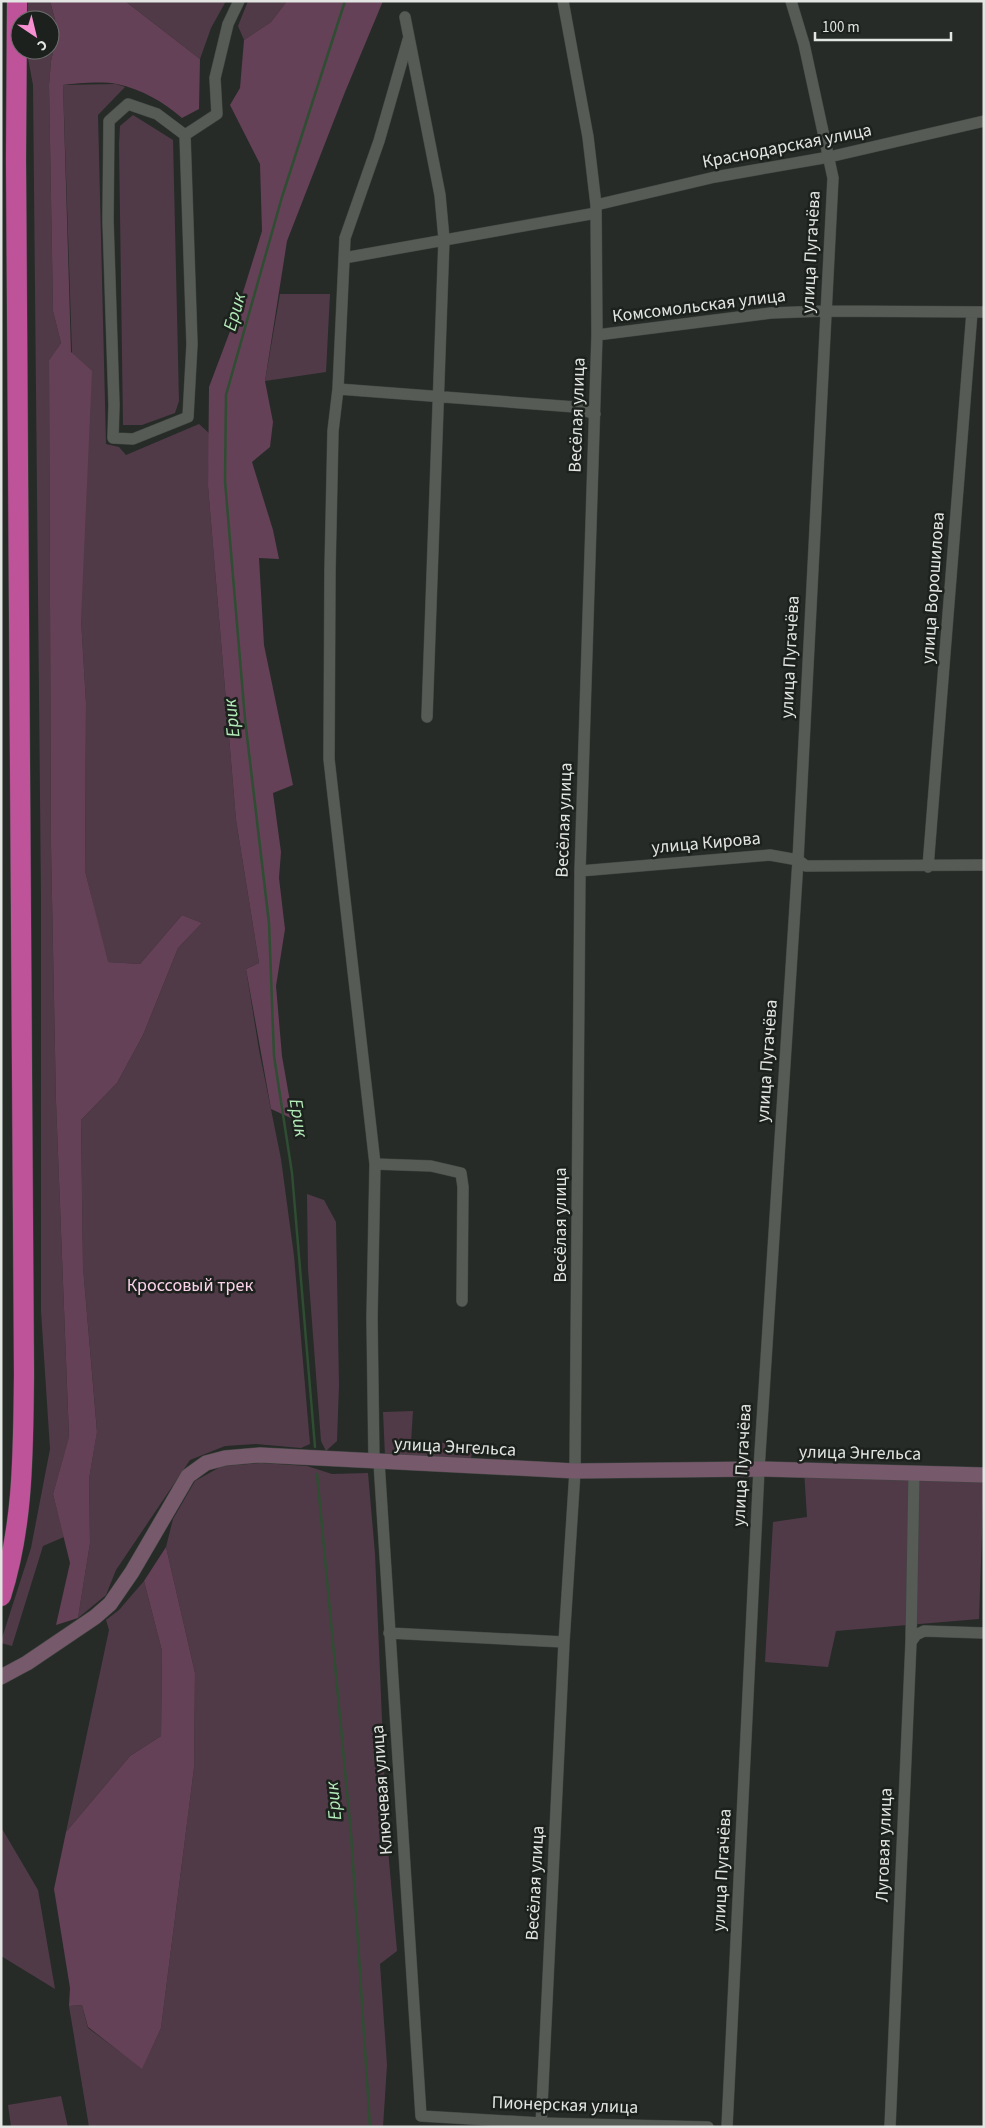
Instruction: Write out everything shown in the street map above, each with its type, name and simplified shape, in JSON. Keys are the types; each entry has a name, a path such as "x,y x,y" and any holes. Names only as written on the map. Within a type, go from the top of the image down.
{"highway":[{"path":"1,1596 20,1503 23,1470 24,1375 16,159 17,1"}],"street":[{"path":"185,135 217,114 215,78 228,24 239,1"},
{"name":"Весёлая улица","path":"541,2125 564,1642 576,1471 580,871 597,335 596,209 588,137 562,1"},
{"name":"улица Пугачёва","path":"727,2127 759,1469 798,860 832,178 830,157 804,44 791,1"},
{"path":"405,17 440,195 444,239 426,717"},
{"name":"Ключевая улица","path":"409,37 379,141 345,238 338,389 333,431 329,759 375,1164 372,1318 377,1462 421,2116"},
{"path":"128,104 157,114 185,135 192,344 188,417 133,439 113,438 114,405 110,342 108,220 109,121 128,104"},
{"name":"Краснодарская улица","path":"344,258 596,209 715,177 830,157 984,121"},
{"name":"Комсомольская улица","path":"597,335 771,313 826,311 978,312"},
{"name":"улица Ворошилова","path":"928,867 978,312"},
{"path":"338,389 575,406 595,414"},
{"name":"улица Кирова","path":"580,871 770,854 798,860 806,866 928,867 984,865"},
{"path":"375,1164 430,1166 461,1173 463,1187 462,1301"},
{"name":"улица Энгельса","path":"1,1677 22,1666 95,1617 110,1604 132,1572 188,1476 206,1463 225,1458 260,1456 576,1471 759,1469 984,1475"},
{"name":"Луговая улица","path":"890,2127 911,1642 914,1473"},
{"path":"911,1642 916,1635 924,1631 984,1633"},
{"path":"389,1632 564,1642"},
{"name":"улица Энгельса","path":"1,1668 22,1666"},
{"name":"Пионерская улица","path":"421,2116 541,2125 708,2127"}],"green space":[{"path":"28,1 50,1 52,10 28,10"},
{"path":"125,1 226,1 211,28 200,59"},
{"path":"248,1 287,1 271,22 244,40 238,26"},
{"path":"28,60 51,60 49,85 53,311 61,343 49,360 51,846 56,1102 69,1438 53,1494 64,1537 43,1546 12,1646 1,1643 1,1641 31,1548 50,1449 41,1311 41,899 33,85"},
{"name":"Кроссовый трек","path":"116,84 125,87 98,115 106,444 119,447 126,455 199,424 210,434 208,486 236,820 259,963 246,969 259,1050 281,1159 294,1256 310,1444 301,1448 256,1444 225,1446 190,1460 116,1570 106,1595 78,1618 90,1543 89,1479 97,1431 83,1267 81,1120 117,1083 143,1035 178,948 202,923 182,915 140,964 107,962 85,871 86,703 81,619 63,85"},
{"path":"133,115 173,140 179,401 175,413 142,425 123,425 119,144 120,126"},
{"path":"280,294 330,294 326,372 265,381"},
{"path":"307,1194 324,1200 336,1222 339,1385 337,1441 326,1451 321,1441 308,1269"},
{"path":"413,1411 411,1442 447,1443 472,1449 471,1461 385,1456 383,1412"},
{"path":"261,1463 307,1466 332,1474 368,1473 375,1554 387,1838 397,1951 380,1964 387,2065 383,2127 89,2127 69,2006 82,2005 88,2028 142,2068 161,2028 194,1768 195,1673 166,1547 173,1519 195,1481 222,1466"},
{"path":"804,1470 984,1475 979,1619 836,1631 828,1667 765,1662 773,1522 807,1517"},
{"path":"144,1581 162,1651 161,1736 130,1756 66,1832 109,1630 106,1620 119,1610"},
{"path":"1,1827 38,1890 55,1989 1,1956"},
{"path":"61,2096 68,2127 11,2127 8,2105"}],"shaded area":[{"path":"50,1 125,1 200,59 199,109 182,118 152,97 126,86 105,83 63,85 71,352 92,371 81,619 86,703 85,871 108,962 140,964 182,915 202,923 178,948 143,1035 117,1083 81,1120 83,1267 97,1432 89,1479 90,1543 78,1618 56,1625 70,1563 53,1494 69,1437 56,1102 51,846 49,360 61,343 53,311 49,85 51,60 60,60 60,10 52,10"},
{"path":"287,1 383,1 287,241 265,381 273,422 270,447 252,462 273,530 279,559 259,558 264,645 293,785 273,793 281,852 279,878 285,929 276,986 282,1056 293,1119 271,1109 246,969 259,963 236,820 208,486 209,387 235,318 262,231 260,164 230,105 240,88 244,40 271,22"},
{"path":"166,1547 195,1673 194,1768 161,2028 142,2069 88,2027 82,2005 69,2006 70,1988 54,1889 66,1832 130,1756 161,1736 162,1651 144,1581"}],"waterway":[{"name":"Ерик","path":"315,1447 292,1173 274,1056 269,923 245,719 225,481 226,395 282,197 345,1"},
{"name":"Ерик","path":"317,1474 351,1834 370,2127"}]}
